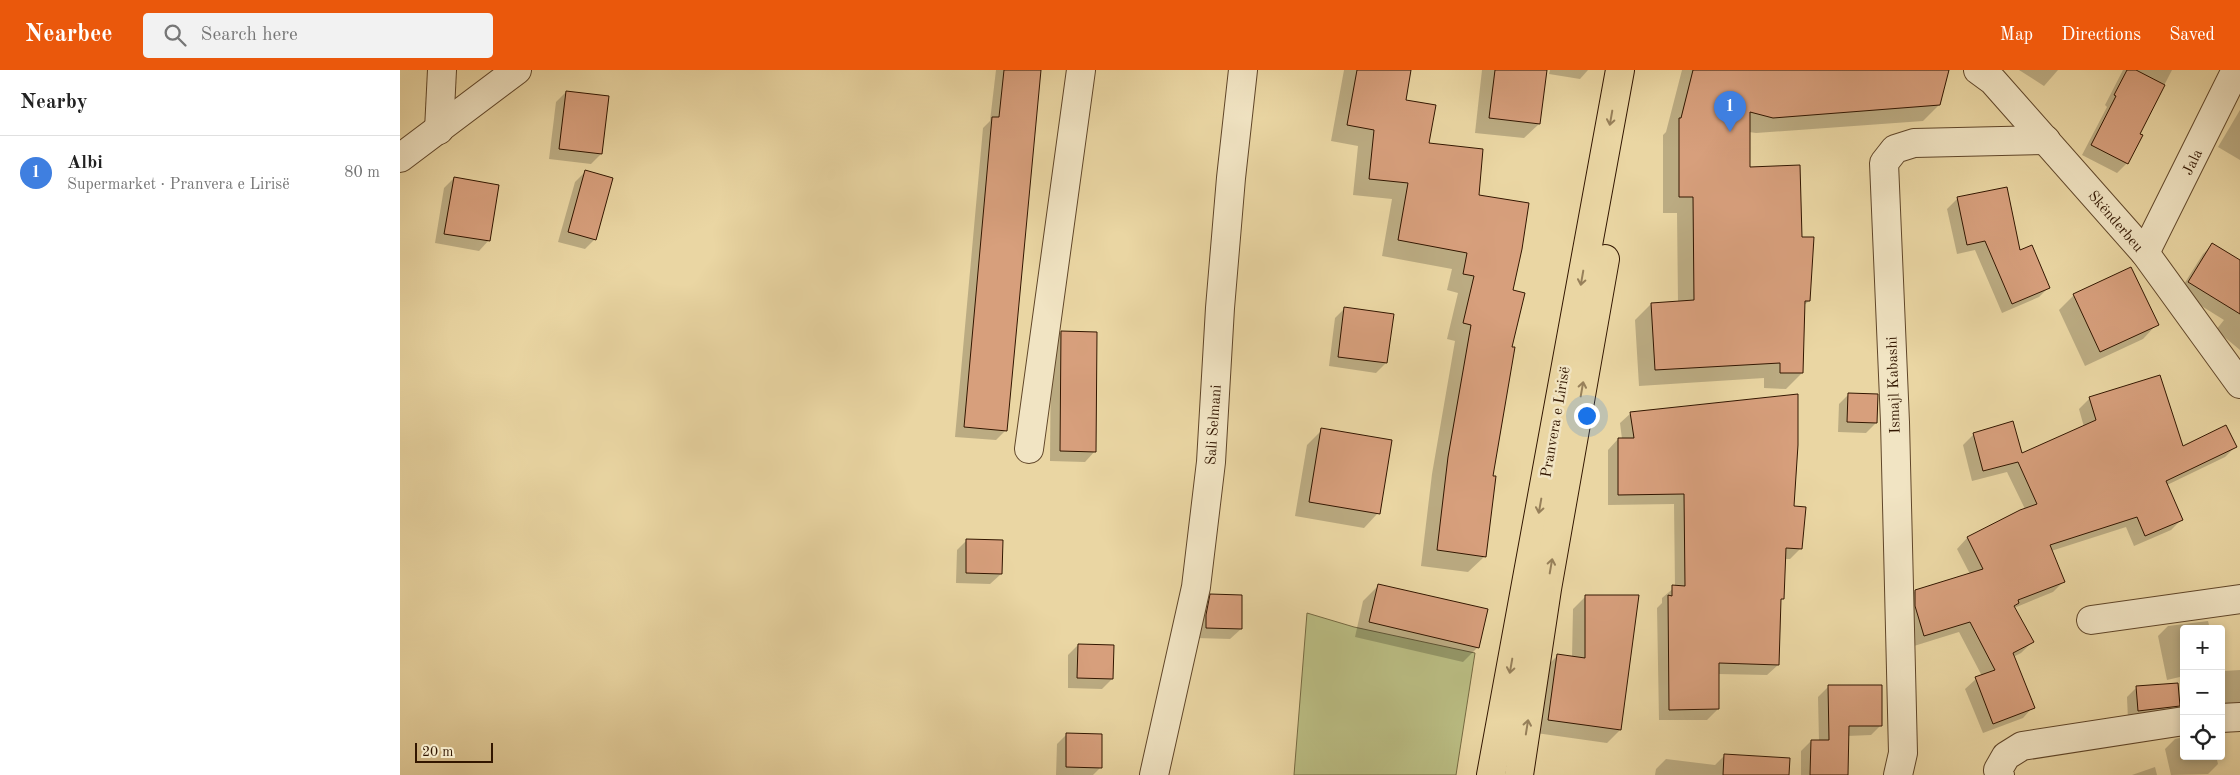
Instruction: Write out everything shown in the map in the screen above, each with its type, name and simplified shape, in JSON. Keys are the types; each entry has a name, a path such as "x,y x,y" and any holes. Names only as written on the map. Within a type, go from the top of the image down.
{"main road":[{"name":"Pranvera e Lirisë","path":"1491,775 1620,70"},
{"name":"Pranvera e Lirisë","path":"1519,775 1547,589 1638,70"}],"street":[{"path":"439,130 442,70"},
{"path":"400,158 517,70"},
{"path":"1029,449 1081,70"},
{"name":"Sali Selmani","path":"1154,775 1197,577 1211,462 1231,178 1244,70"},
{"name":"Skënderbeu","path":"1978,70 1993,81 2145,253 2240,384"},
{"name":"Jala","path":"2145,253 2236,70"},
{"name":"Ismajl Kabashi","path":"1898,775 1903,754 1895,422 1884,162 1895,149 1914,143 2046,140"},
{"path":"2091,620 2240,599"},
{"path":"2225,718 2240,717"},
{"path":"2000,775 1998,770 2006,756 2022,746 2180,722"}],"green space":[{"path":"1307,613 1354,627 1475,653 1456,775 1294,775"}],"building":[{"path":"1004,70 1041,70 1007,431 964,427 992,117 999,117"},
{"path":"1357,70 1411,70 1406,100 1436,105 1429,143 1483,149 1479,195 1529,203 1513,290 1525,293 1512,347 1515,347 1493,476 1496,476 1486,557 1437,550 1448,457 1471,325 1463,323 1474,276 1463,274 1467,253 1398,240 1408,183 1369,179 1374,130 1347,125"},
{"path":"1495,70 1547,70 1540,124 1489,118"},
{"path":"1693,70 1949,70 1940,105 1773,118 1750,112 1750,167 1800,165 1802,237 1814,237 1810,301 1805,301 1803,373 1780,373 1780,363 1655,370 1651,303 1694,300 1693,197 1679,197 1679,118 1681,118"},
{"path":"2127,70 2136,70 2165,85 2140,134 2143,135 2128,164 2091,145"},
{"path":"566,91 609,96 602,154 559,149"},
{"path":"585,170 613,178 596,240 568,232"},
{"path":"454,177 499,185 490,241 444,234"},
{"path":"2007,187 2020,250 2032,245 2050,288 2012,304 1985,241 1967,245 1957,197"},
{"path":"2212,243 2240,260 2240,314 2188,282"},
{"path":"2131,267 2159,325 2100,352 2073,294"},
{"path":"1344,307 1394,314 1387,363 1338,357"},
{"path":"1061,331 1097,332 1096,452 1060,451"},
{"path":"2160,375 2183,446 2226,425 2237,447 2166,481 2183,520 2145,536 2137,517 2050,545 2065,582 2018,600 2019,603 2014,606 2034,642 2013,653 2035,708 1993,724 1975,677 1995,670 1970,622 1924,636 1915,606 1915,590 1983,569 1967,537 2020,510 2037,504 2018,462 1983,471 1973,433 2013,421 2022,453 2096,420 2089,397"},
{"path":"1848,393 1878,394 1877,423 1847,422"},
{"path":"1798,394 1798,445 1794,506 1806,507 1802,549 1786,548 1784,599 1781,599 1779,665 1719,663 1719,709 1669,710 1668,595 1672,596 1672,585 1685,586 1684,494 1618,495 1618,438 1634,438 1630,412"},
{"path":"1321,428 1392,440 1380,514 1309,502"},
{"path":"966,539 1003,540 1002,574 966,573"},
{"path":"1378,584 1488,609 1479,648 1369,622"},
{"path":"1210,594 1242,595 1242,629 1206,628 1206,615"},
{"path":"1585,595 1639,595 1621,730 1548,720 1557,654 1585,658"},
{"path":"1078,644 1114,645 1113,679 1077,678"},
{"path":"2178,683 2180,706 2138,711 2136,686"},
{"path":"1828,685 1882,685 1882,726 1849,726 1848,775 1810,775 1811,740 1829,740"},
{"path":"1066,733 1102,734 1102,768 1066,767"},
{"path":"1724,754 1790,758 1789,775 1723,775"}],"place":[{"name":"Albi","path":"1730,132"}]}
